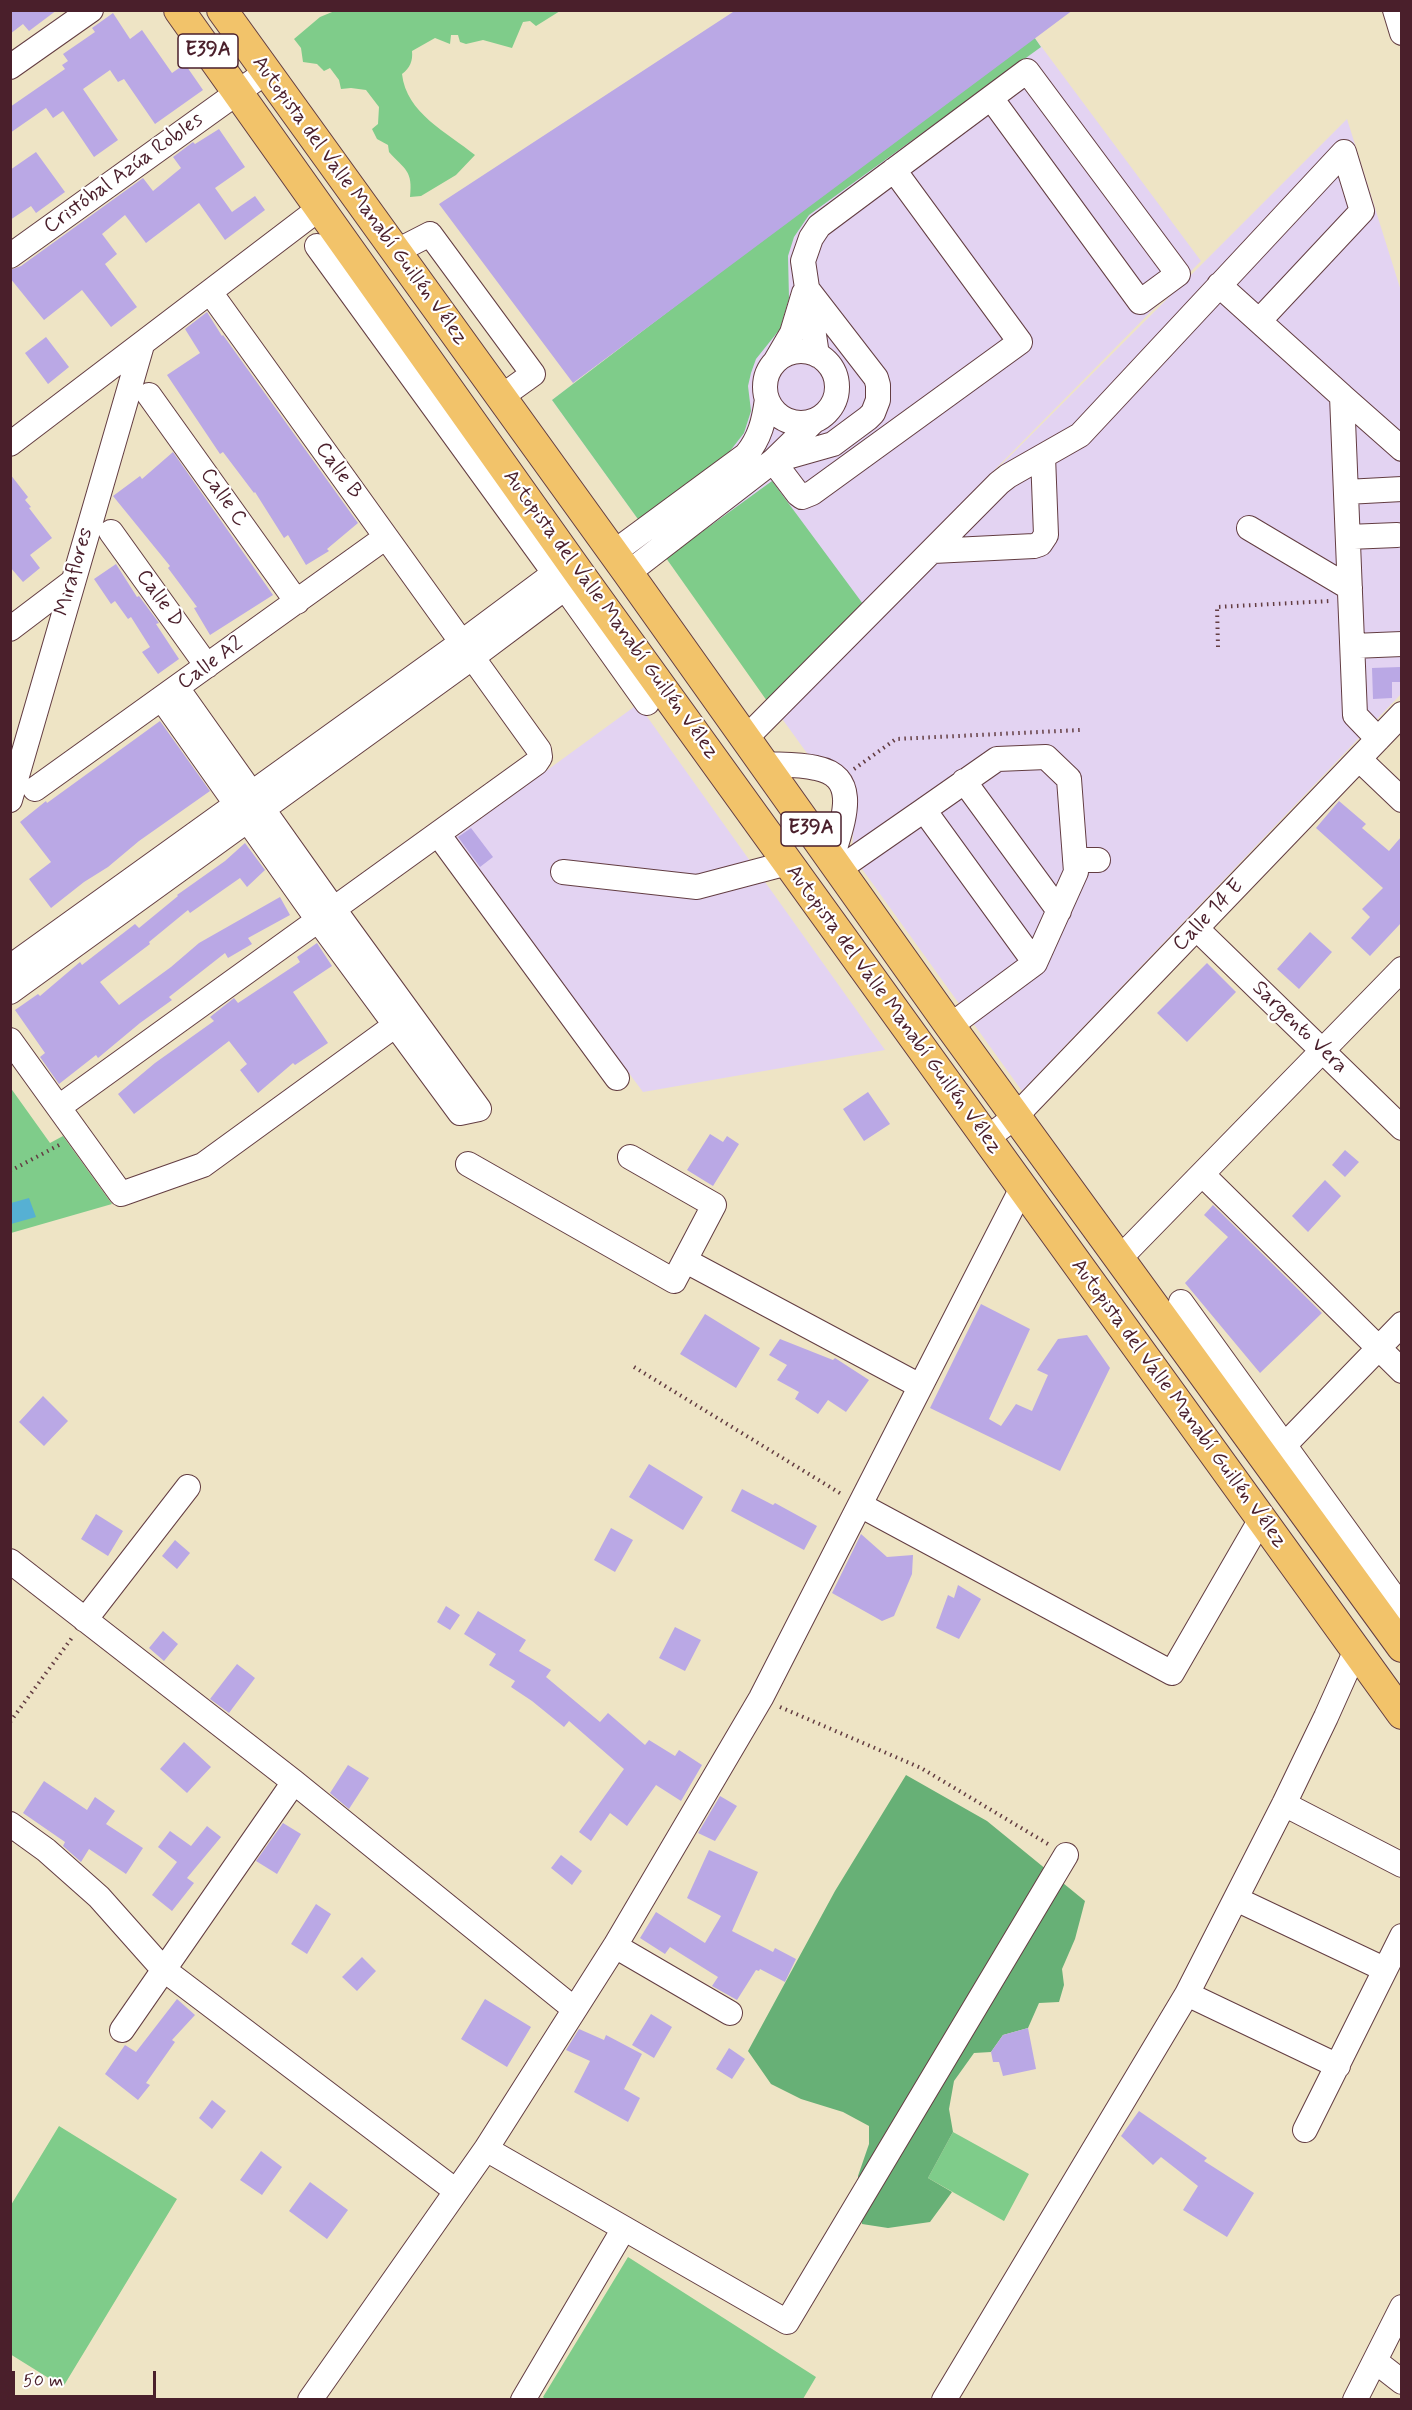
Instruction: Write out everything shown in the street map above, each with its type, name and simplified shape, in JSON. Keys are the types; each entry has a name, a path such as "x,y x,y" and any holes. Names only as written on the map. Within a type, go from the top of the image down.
{"main road":[{"name":"Autopista del Valle Manabí Guillén Vélez","path":"179,10 238,92 333,245 383,318 628,659 648,693 719,767 1401,1714"},
{"name":"Autopista del Valle Manabí Guillén Vélez","path":"222,10 621,563 1015,1117 1119,1259 1276,1454 1401,1647"},
{"path":"719,767 746,738"}],"street":[{"path":"10,67 91,10"},
{"path":"1395,10 1401,33"},
{"path":"817,355 803,273 806,249 819,226 1027,71 1178,274 1140,302 991,98"},
{"name":"Cristóbal Azúa Robles","path":"10,256 266,72"},
{"path":"746,738 999,483 1080,435 1344,152 1362,212 1258,321"},
{"path":"773,461 798,495 807,496 1020,342 894,170"},
{"path":"395,252 430,234 526,364 533,374 501,397"},
{"path":"285,254 333,245"},
{"path":"10,444 142,345 333,245"},
{"path":"1219,285 1401,449"},
{"path":"806,287 792,333 767,375 765,387 767,399 772,409 780,417 802,424 813,422"},
{"path":"773,461 833,444 868,418 873,413 878,400 876,378 806,287"},
{"name":"Calle B","path":"215,299 539,750 540,757 536,763 438,834"},
{"name":"Miraflores","path":"10,800 142,345"},
{"path":"621,563 773,461 832,407 837,396 838,384 827,362 806,351 794,352 773,364"},
{"name":"Calle C","path":"149,395 297,602"},
{"path":"1342,396 1355,715 1378,740"},
{"path":"621,563 746,455 757,441 767,399"},
{"path":"933,551 1040,544 1046,535 1043,456"},
{"path":"1346,492 1401,489"},
{"path":"1249,528 1350,594"},
{"name":"Calle D","path":"111,532 207,666"},
{"path":"1348,537 1397,534"},
{"name":"Calle A2","path":"35,789 386,537"},
{"path":"10,967 249,806 568,575"},
{"path":"10,629 72,582"},
{"path":"1353,646 1401,644"},
{"path":"10,1040 121,1194 203,1165 402,1020 170,694"},
{"name":"Calle 14 E","path":"986,1139 1015,1117 1401,714"},
{"path":"835,864 924,810 997,759 1046,757 1069,779 1086,860 1076,872 1035,963 950,1026"},
{"path":"1359,759 1401,800"},
{"path":"764,764 817,768 828,771 838,780 844,789 846,802 835,864"},
{"path":"964,781 1059,911"},
{"path":"10,992 249,806"},
{"path":"924,810 1035,963"},
{"path":"59,1107 438,834 617,1078"},
{"path":"563,872 697,887 788,863"},
{"name":"Sargento Vera","path":"1197,929 1401,1128"},
{"path":"1119,1259 1401,969"},
{"path":"468,1164 674,1281 714,1205 630,1157"},
{"path":"1203,1175 1401,1371"},
{"path":"310,2400 486,2149 573,2008 615,1946 761,1698 1022,1188"},
{"path":"686,1261 920,1386"},
{"path":"1181,1302 1276,1454 1401,1608"},
{"path":"1276,1454 1401,1324"},
{"path":"85,1620 188,1486"},
{"path":"860,1505 1172,1673 1261,1519"},
{"path":"10,1562 294,1782 573,2008"},
{"path":"944,2400 1187,1994 1284,1804 1356,1650"},
{"path":"122,2030 294,1782"},
{"path":"1284,1804 1401,1865"},
{"path":"10,1824 46,1850 99,1897 123,1921 163,1969 456,2191"},
{"path":"486,2149 787,2322 1066,1856"},
{"path":"1236,1899 1384,1969"},
{"path":"1305,2130 1401,1936"},
{"path":"615,1946 730,2013"},
{"path":"1187,1994 1338,2066"},
{"path":"523,2399 623,2229"},
{"path":"1355,2400 1401,2307"},
{"path":"1375,2361 1401,2382"}],"path":[{"path":"1218,647 1217,607 1350,594"},
{"path":"838,780 896,739 1080,730"},
{"path":"10,1172 77,1133"},
{"path":"10,1166 18,1168"},
{"path":"634,1367 860,1505"},
{"path":"10,1722 85,1620"},
{"path":"761,1698 921,1768 1066,1856"}],"shaded area":[{"path":"1032,34 1201,261 864,602 1347,119 1401,291 1401,694 1022,1091 852,855 855,795 809,756 552,400"},
{"path":"638,704 885,1050 643,1092 454,838"}],"green space":[{"path":"337,10 584,11 560,11 536,26 530,21 523,22 512,48 483,40 466,44 460,42 458,35 451,35 450,44 435,38 412,51 410,64 402,74 411,100 430,121 475,155 456,175 421,196 410,197 411,188 407,171 389,152 388,145 377,139 372,129 378,124 379,107 366,90 341,89 339,80 330,68 324,71 317,64 303,62 301,48 294,39 320,17"},
{"path":"1032,34 1041,47 809,215 794,237 788,256 789,298 780,329 756,359 751,373 748,386 751,411 744,433 730,451 640,522 552,400"},
{"path":"772,481 863,604 767,701 666,558"},
{"path":"10,1087 50,1143 63,1136 112,1204 11,1233"},
{"path":"906,1775 987,1821 1085,1901 1075,1939 1062,1969 1064,1985 1059,2002 1039,2003 1028,2028 1003,2035 991,2052 974,2053 954,2081 949,2109 953,2132 928,2178 952,2192 930,2222 888,2228 862,2224 858,2176 869,2144 869,2126 843,2112 801,2099 771,2084 748,2051 835,1891"},
{"path":"59,2126 177,2199 63,2387 10,2354 11,2205"},
{"path":"953,2132 1029,2174 1004,2221 928,2178"},
{"path":"628,2257 816,2377 803,2399 546,2400 543,2397"}],"water":[{"path":"29,1198 36,1217 11,1224 11,1203"}],"building":[{"path":"10,10 57,10 29,31 23,24 10,34"},
{"path":"736,10 1073,10 573,383 439,204"},
{"path":"113,13 130,39 142,30 172,73 185,64 203,90 155,124 124,79 118,82 110,70 83,89 118,140 94,157 63,111 53,118 46,108 10,133 10,107 65,69 62,65 68,61 63,54 95,32 92,28"},
{"path":"219,129 245,167 215,188 232,212 255,196 265,210 225,240 199,203 146,243 125,215 102,234 117,254 105,264 137,307 111,327 82,290 44,320 10,278 10,270 21,266 143,178 153,191 181,168 173,157 193,142 195,144"},
{"path":"36,152 65,192 36,213 31,206 10,220 10,170"},
{"path":"207,312 358,523 327,549 329,551 306,565 288,535 284,538 255,492 223,452 220,454 167,375 200,353 185,329"},
{"path":"46,337 69,367 48,384 25,353"},
{"path":"173,452 273,595 210,635 194,608 197,607 168,568 170,566 113,496 140,476 142,479"},
{"path":"10,474 28,497 25,500 31,507 29,508 52,538 30,555 40,568 23,582 10,567"},
{"path":"116,564 137,597 139,596 159,623 156,624 179,659 158,674 142,652 150,647 131,617 128,619 115,601 111,604 94,579"},
{"path":"1400,667 1400,682 1392,682 1392,698 1373,699 1372,668"},
{"path":"160,721 210,791 139,841 108,867 84,882 51,908 29,879 51,862 20,822 46,801 47,803"},
{"path":"1339,801 1366,824 1362,828 1389,851 1401,837 1401,923 1370,956 1351,938 1370,917 1362,909 1383,888 1316,828"},
{"path":"471,828 493,857 480,867 458,837"},
{"path":"245,843 265,870 247,887 240,878 190,913 188,910 149,942 150,944 100,982 119,1005 171,967 199,943 280,897 290,915 248,938 252,944 228,958 225,953 169,997 172,1000 98,1058 96,1055 59,1084 40,1057 45,1053 15,1010 38,994 40,996 80,962 82,965 135,924 139,928 177,895 225,861"},
{"path":"1310,932 1332,952 1299,989 1277,969"},
{"path":"317,943 332,966 293,992 328,1043 295,1065 293,1063 258,1093 240,1070 247,1064 229,1041 134,1114 118,1094 155,1063 214,1021 210,1017 234,998 238,1003 300,962 297,957"},
{"path":"1207,963 1236,992 1187,1042 1157,1013"},
{"path":"868,1092 890,1124 864,1141 843,1109"},
{"path":"710,1134 723,1142 727,1136 739,1144 713,1186 687,1170"},
{"path":"1345,1150 1359,1162 1345,1177 1332,1165"},
{"path":"1325,1180 1341,1196 1308,1232 1292,1216"},
{"path":"1213,1205 1322,1313 1260,1373 1185,1283 1228,1237 1204,1215"},
{"path":"981,1304 1030,1329 989,1419 1001,1426 1016,1404 1032,1411 1048,1375 1037,1370 1058,1339 1087,1335 1110,1368 1060,1471 930,1408"},
{"path":"705,1314 760,1348 736,1388 680,1354"},
{"path":"780,1339 833,1360 835,1358 869,1380 846,1412 828,1400 818,1414 795,1399 799,1392 777,1380 787,1365 769,1355"},
{"path":"43,1396 68,1421 44,1446 19,1422"},
{"path":"649,1464 703,1497 683,1530 629,1497"},
{"path":"742,1489 773,1505 775,1503 817,1526 804,1550 731,1511"},
{"path":"96,1514 123,1531 108,1556 81,1539"},
{"path":"611,1528 633,1540 615,1572 594,1560"},
{"path":"861,1534 887,1557 913,1555 912,1574 894,1616 882,1621 832,1593"},
{"path":"175,1540 190,1553 177,1569 162,1556"},
{"path":"958,1585 981,1599 959,1639 936,1628 948,1595 954,1598"},
{"path":"446,1606 460,1615 450,1630 437,1622"},
{"path":"478,1611 526,1640 519,1651 551,1670 546,1677 600,1722 608,1713 645,1745 649,1740 675,1756 679,1750 702,1765 681,1801 656,1785 627,1826 610,1813 591,1841 579,1832 624,1769 569,1721 564,1727 511,1687 515,1681 489,1665 496,1654 464,1634"},
{"path":"675,1627 701,1640 685,1671 659,1658"},
{"path":"163,1631 178,1644 164,1661 149,1648"},
{"path":"237,1664 255,1678 229,1713 210,1699"},
{"path":"184,1742 211,1767 187,1793 160,1769"},
{"path":"348,1765 369,1778 349,1809 330,1793"},
{"path":"44,1781 87,1810 95,1797 115,1811 106,1824 143,1848 126,1874 89,1849 81,1862 63,1846 65,1842 23,1813"},
{"path":"720,1796 737,1806 715,1841 698,1833"},
{"path":"283,1823 301,1834 277,1874 256,1861"},
{"path":"207,1826 221,1837 187,1878 194,1883 172,1911 152,1895 177,1862 158,1847 170,1831 191,1846"},
{"path":"709,1850 758,1872 732,1931 773,1952 775,1948 796,1959 785,1982 760,1969 756,1970 737,2000 712,1986 718,1977 670,1947 665,1954 640,1938 656,1912 705,1943 721,1916 687,1898"},
{"path":"561,1855 582,1871 572,1885 551,1868"},
{"path":"316,1904 331,1914 307,1954 291,1944"},
{"path":"362,1957 376,1971 357,1991 342,1977"},
{"path":"177,1999 195,2015 172,2040 175,2042 146,2083 150,2085 138,2100 105,2074 125,2045 136,2052"},
{"path":"485,1999 531,2027 507,2067 461,2039"},
{"path":"651,2014 672,2027 654,2058 632,2045"},
{"path":"1028,2028 1036,2069 1003,2076 999,2062 993,2062 991,2052 1003,2035"},
{"path":"579,2029 604,2040 606,2035 642,2054 624,2089 640,2098 628,2122 574,2092 590,2061 566,2050"},
{"path":"729,2048 745,2059 732,2079 716,2069"},
{"path":"212,2100 226,2111 212,2129 199,2118"},
{"path":"1139,2111 1207,2158 1204,2161 1254,2193 1227,2237 1183,2210 1198,2186 1161,2157 1153,2165 1121,2136"},
{"path":"261,2151 282,2167 262,2195 240,2180"},
{"path":"310,2182 348,2210 327,2239 289,2211"}]}
